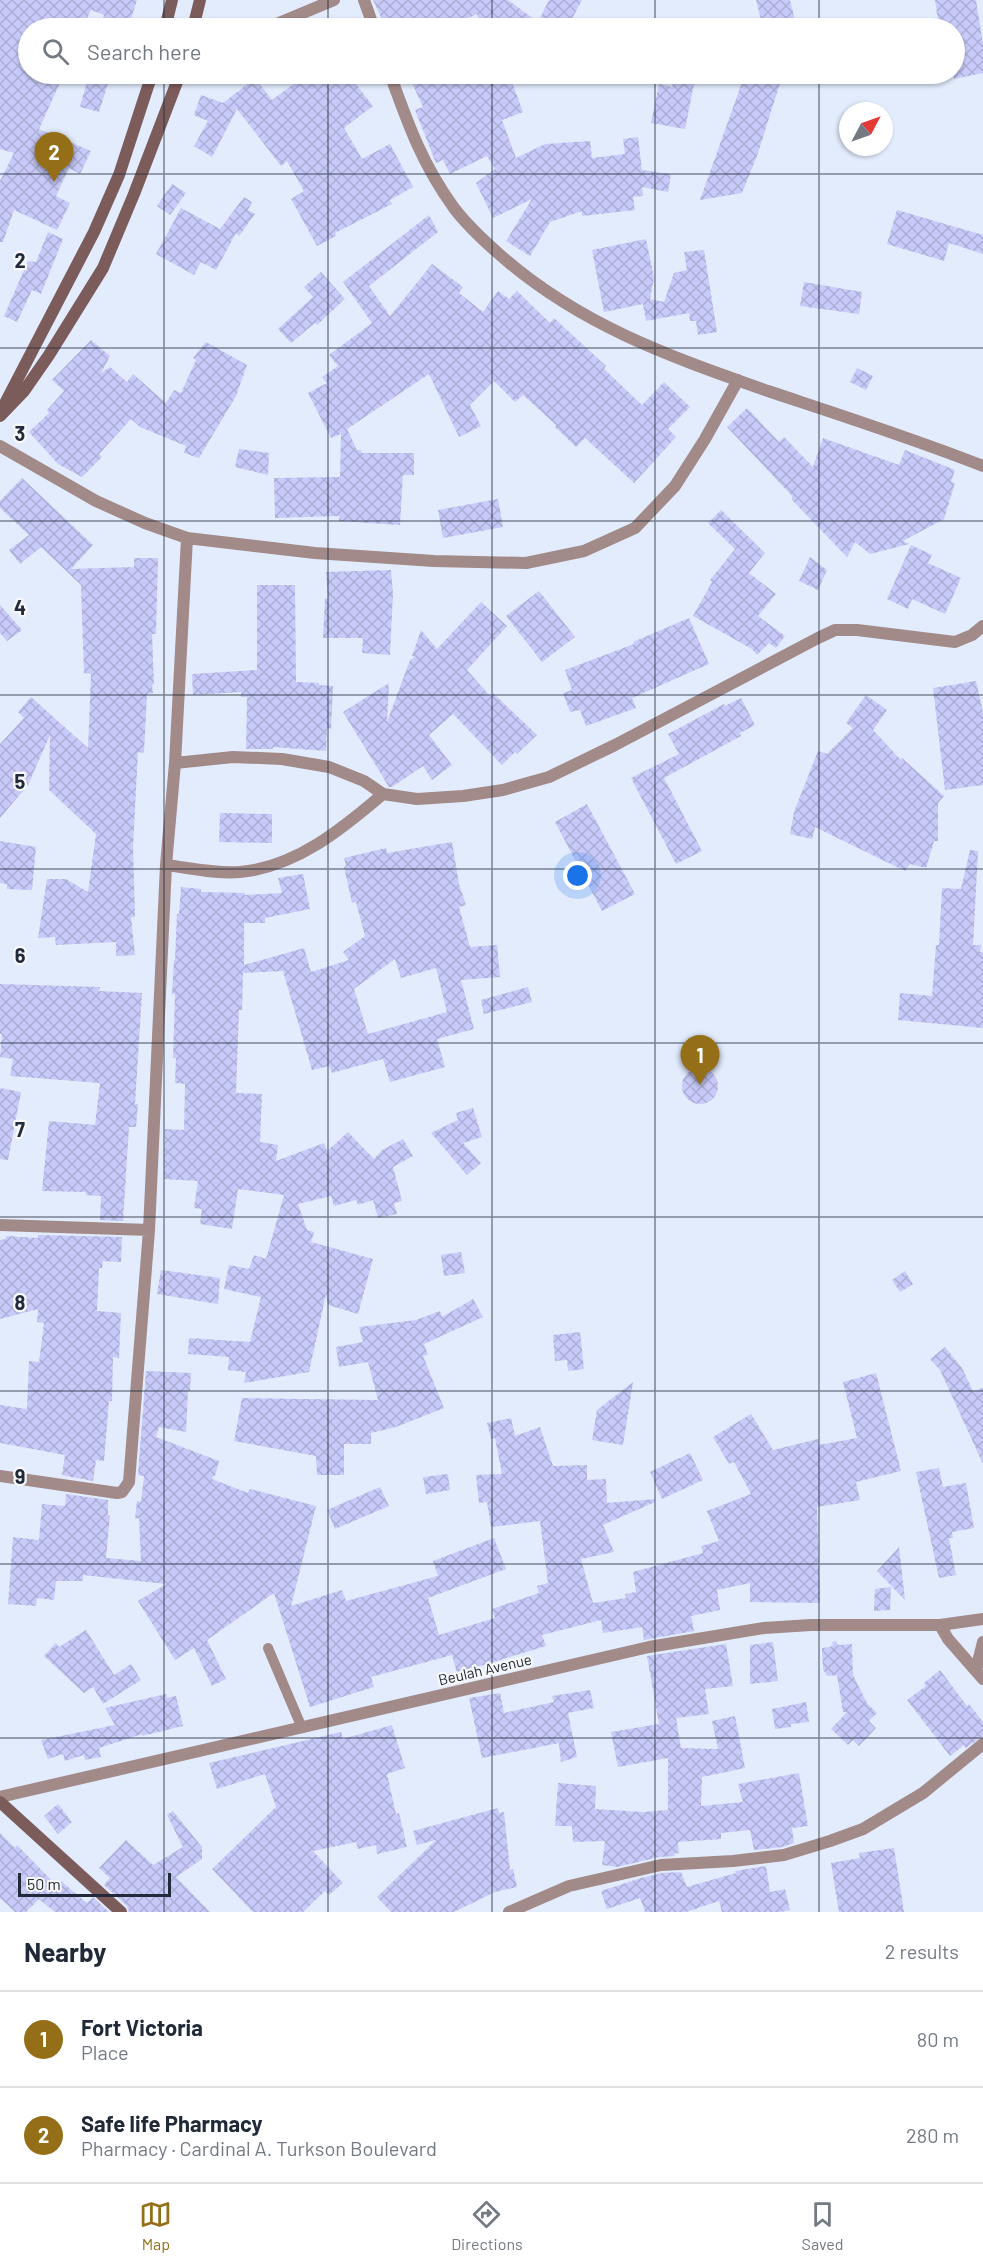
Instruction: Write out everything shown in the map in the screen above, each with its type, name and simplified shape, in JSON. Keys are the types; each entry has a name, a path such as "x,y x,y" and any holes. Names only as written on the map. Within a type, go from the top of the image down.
{"street":[{"path":"168,18 172,0"},
{"path":"196,18 200,0"},
{"path":"291,18 334,0"},
{"path":"364,0 370,18"},
{"path":"0,414 94,232 119,174 149,84"},
{"path":"0,414 24,391 49,356 103,267 176,84"},
{"path":"393,84 413,140 428,169 456,210 485,242 561,302 623,336 738,380 981,462"},
{"path":"0,446 96,501 145,523 188,538 315,553 434,561 526,563 584,551 635,528 675,486 738,380"},
{"path":"0,1476 117,1493 126,1488 129,1482 149,1230 166,865 175,763 188,538"},
{"path":"175,763 233,757 282,759 328,767 364,781 383,795 417,799 463,796 503,790 549,777 836,630 856,630 955,642 972,635 983,626"},
{"path":"166,865 215,872 240,872 267,867 326,840 383,795"},
{"path":"0,1225 149,1230"},
{"name":"Beulah Avenue","path":"0,1797 649,1647 764,1628 811,1625 940,1625 983,1619"},
{"path":"940,1625 948,1639 979,1675"},
{"path":"979,1675 983,1642"},
{"path":"509,1912 569,1886 661,1865 733,1861 784,1855 830,1841 863,1828 923,1793 983,1744"},
{"path":"0,1802 121,1912"}],"lane":[{"path":"268,1648 302,1728"}],"building":[{"path":"0,0 137,0 131,18 103,18 104,15 91,10 87,18 18,18 18,84 59,84 39,129 91,151 80,174 69,168 56,196 70,203 57,230 14,210 3,242 0,242 0,181 14,153 0,149"},
{"path":"373,0 508,0 533,18 478,18 477,14 468,18 381,18"},
{"path":"549,0 582,0 572,18 540,18"},
{"path":"756,0 790,0 794,18 760,18"},
{"path":"935,0 976,0 983,44 983,73 965,77 965,18 938,18"},
{"path":"86,84 108,84 99,112 80,107"},
{"path":"247,84 260,84 272,100 294,84 356,84 373,106 344,128 362,159 390,144 413,187 390,200 392,204 335,233 336,236 317,246 291,199 304,191 287,161 281,166 237,109 212,157 194,146 208,121 194,115 201,95 223,103"},
{"path":"413,84 513,84 523,112 502,120 516,158 545,144 590,141 592,158 625,154 623,139 638,137 642,170 671,174 668,192 642,187 643,196 633,197 635,210 582,216 582,211 550,222 530,256 506,241 532,199 493,218 476,183 495,169 487,156 450,174 443,160 436,163 415,110 423,107"},
{"path":"659,84 672,87 673,84 694,84 685,129 651,123"},
{"path":"741,84 780,84 757,156 742,193 700,200"},
{"path":"172,184 186,193 170,215 157,206"},
{"path":"244,197 252,202 248,210 255,214 239,236 236,233 216,270 201,262 194,275 156,254 181,208 220,229"},
{"path":"897,210 983,235 983,254 949,243 944,261 887,244"},
{"path":"429,215 438,232 369,286 390,316 432,264 463,287 459,293 483,312 498,291 509,299 517,291 550,323 554,318 606,366 604,369 642,405 664,382 690,407 668,429 676,437 634,483 585,438 576,447 523,395 515,402 494,381 470,405 481,426 459,437 429,374 347,429 357,450 361,450 361,453 414,453 414,475 403,475 400,525 339,521 339,516 275,518 274,478 340,477 341,434 331,438 308,393 327,383 322,377 338,366 329,355 372,323 343,282"},
{"path":"48,232 63,239 41,294 32,290 17,322 4,316 28,261 36,262"},
{"path":"646,239 654,278 650,299 664,302 674,273 687,270 684,252 704,250 717,332 698,335 696,321 690,321 689,313 646,321 643,304 604,312 592,250"},
{"path":"321,272 345,299 317,325 315,323 291,343 278,329 313,297 304,287"},
{"path":"804,282 862,292 859,314 800,306"},
{"path":"91,340 110,356 101,373 110,367 127,382 133,374 166,403 174,390 181,393 196,360 193,358 206,342 247,365 236,396 199,458 184,453 186,446 140,427 131,419 99,454 102,457 82,477 58,464 29,432 49,413 47,410 64,391 52,380"},
{"path":"857,368 873,376 866,390 850,382"},
{"path":"747,408 779,442 784,437 813,467 823,438 899,465 905,450 955,470 951,482 955,483 944,519 903,541 909,544 870,554 855,542 847,557 727,427"},
{"path":"239,449 269,453 268,475 235,467"},
{"path":"22,478 93,545 71,569 134,567 134,558 158,558 156,634 152,634 154,684 152,685 153,693 147,694 144,753 138,752 133,847 135,917 131,917 135,955 116,956 116,942 56,945 55,937 38,938 47,879 66,879 88,892 96,834 49,790 50,735 28,785 0,818 0,744 24,718 18,712 31,697 88,748 91,674 84,673 81,585 41,547 20,564 9,550 29,535 0,508 0,501"},
{"path":"498,499 503,527 443,538 438,510"},
{"path":"721,510 765,553 749,573 776,594 758,616 785,636 776,648 769,643 757,655 752,649 693,616 712,582 710,580 735,549 708,523"},
{"path":"911,545 932,555 928,563 961,578 945,614 912,599 908,609 887,599"},
{"path":"810,557 827,570 818,590 799,581"},
{"path":"391,570 393,594 390,655 362,653 363,638 323,638 325,599 328,598 326,572"},
{"path":"257,585 295,585 296,682 333,686 331,729 327,728 326,751 273,747 273,749 246,749 247,697 241,697 241,692 193,695 192,674 257,670"},
{"path":"539,591 575,637 542,662 506,616"},
{"path":"481,602 507,626 467,670 490,696 493,693 537,735 502,765 453,714 429,735 452,765 432,780 423,766 389,787 343,712 389,683 387,722 410,660 415,657 412,656 421,630 437,649"},
{"path":"0,605 22,630 7,641 0,633"},
{"path":"689,618 709,664 632,698 636,708 586,726 580,710 570,712 563,693 572,690 565,670 634,644 633,642"},
{"path":"976,681 983,712 983,785 945,790 933,688"},
{"path":"866,695 887,710 873,730 901,760 902,758 944,796 938,803 938,841 934,841 926,868 910,864 905,871 815,827 812,839 790,834 794,812 818,751 827,754 853,728 846,723"},
{"path":"741,698 755,725 740,733 741,736 664,778 702,851 676,864 631,778 679,754 668,734 724,704 725,706"},
{"path":"587,804 635,894 602,911 555,822"},
{"path":"220,813 272,814 272,843 219,842"},
{"path":"0,841 36,847 32,890 7,889 7,884 0,883"},
{"path":"452,842 459,884 466,905 459,907 470,947 497,945 500,977 461,980 474,1029 437,1039 445,1067 390,1082 383,1059 332,1073 329,1066 312,1070 283,971 243,973 242,1010 239,1010 236,1093 262,1094 260,1142 278,1145 276,1161 324,1143 327,1151 348,1132 374,1159 382,1150 403,1139 413,1156 393,1167 402,1201 394,1203 397,1214 378,1218 373,1200 358,1205 356,1200 334,1206 331,1196 298,1204 307,1230 314,1232 311,1242 373,1259 358,1314 328,1305 326,1294 309,1372 244,1383 246,1372 228,1370 229,1357 188,1354 189,1338 250,1342 261,1297 224,1289 229,1265 249,1269 254,1255 266,1259 284,1195 238,1189 232,1229 200,1224 202,1209 194,1208 198,1181 164,1179 165,1129 184,1130 185,1084 175,1083 176,1058 173,1058 175,994 172,994 181,887 201,889 201,892 245,893 244,895 282,893 278,878 303,874 310,909 265,918 265,923 244,923 244,965 304,948 311,972 349,960 343,952 365,936 356,902 352,903 344,858 386,848 387,853","holes":["395,959 401,978 436,968 447,1012 368,1034 354,989"]},
{"path":"970,850 978,851 973,945 981,945 980,952 983,952 983,1028 898,1020 900,993 932,996 936,945 939,945 942,888 961,889"},
{"path":"0,984 100,987 99,991 142,993 135,1104 138,1104 136,1127 129,1127 123,1221 100,1220 101,1196 86,1195 86,1192 42,1191 49,1121 95,1125 100,1083 10,1076 13,1059 0,1057 2,1034 0,1034"},
{"path":"528,987 532,1002 484,1014 481,1000"},
{"path":"700,1068 712,1074 718,1086 712,1098 700,1104 688,1098 682,1086 688,1074"},
{"path":"0,1088 21,1092 8,1160 0,1159"},
{"path":"473,1108 482,1137 463,1143 481,1163 467,1175 431,1133 458,1120 456,1113"},
{"path":"38,1235 122,1237 121,1262 103,1261 102,1268 99,1268 97,1311 121,1313 119,1358 113,1357 112,1401 109,1401 104,1461 96,1460 93,1481 62,1475 65,1455 0,1443 0,1405 27,1409 29,1361 39,1362 44,1323 37,1322 38,1309 0,1319 0,1240 6,1239 6,1236 38,1238"},
{"path":"461,1252 465,1273 444,1276 441,1255"},
{"path":"161,1270 220,1278 218,1304 157,1294"},
{"path":"905,1271 913,1284 900,1292 892,1280"},
{"path":"473,1299 483,1317 424,1344 428,1355 423,1356 444,1408 396,1427 371,1433 371,1444 344,1444 344,1475 317,1475 316,1456 234,1441 242,1398 378,1400 368,1362 339,1367 336,1347 363,1342 359,1327 416,1320 440,1311 442,1317"},
{"path":"580,1332 584,1369 568,1371 567,1360 555,1361 553,1335"},
{"path":"945,1347 962,1368 973,1391 983,1388 983,1464 940,1370 930,1359"},
{"path":"146,1371 191,1373 186,1432 159,1427 156,1437 219,1461 212,1479 248,1493 250,1489 316,1506 291,1606 342,1590 346,1601 438,1576 433,1561 494,1538 506,1569 428,1598 439,1635 495,1618 492,1609 539,1593 537,1586 548,1583 540,1521 491,1527 487,1502 479,1503 476,1475 502,1474 495,1438 491,1439 487,1423 511,1418 515,1436 540,1427 553,1466 587,1465 587,1480 606,1479 607,1503 655,1499 655,1502 603,1525 614,1552 581,1559 593,1603 626,1598 625,1594 636,1592 633,1572 703,1553 701,1546 719,1541 707,1511 751,1494 734,1462 729,1464 713,1437 751,1414 773,1450 818,1439 819,1445 857,1438 843,1382 876,1373 901,1471 856,1482 860,1500 817,1507 820,1603 750,1602 750,1583 717,1590 720,1610 691,1616 694,1631 644,1640 642,1627 603,1633 601,1620 542,1635 546,1646 457,1673 452,1655 371,1677 374,1687 310,1707 274,1593 207,1640 226,1679 212,1686 194,1648 175,1660 138,1601 166,1584 83,1575 83,1581 56,1581 54,1600 37,1598 36,1606 8,1604 13,1537 39,1540 42,1504 65,1506 66,1494 108,1500 108,1515 110,1515 106,1558 141,1561 139,1518 135,1519 137,1501 141,1502 144,1476 138,1475"},
{"path":"633,1382 623,1445 592,1440 597,1410"},
{"path":"690,1453 703,1480 662,1499 650,1472"},
{"path":"939,1468 943,1487 966,1483 974,1528 952,1532 953,1538 949,1538 956,1575 939,1578 916,1472"},
{"path":"448,1474 450,1490 426,1494 423,1477"},
{"path":"380,1487 389,1506 335,1529 327,1510"},
{"path":"899,1547 905,1600 877,1571"},
{"path":"891,1587 890,1610 874,1611 875,1589"},
{"path":"86,1630 114,1675 131,1664 141,1680 103,1704 93,1687 84,1693 44,1656 56,1643 59,1647"},
{"path":"836,1641 838,1645 852,1644 853,1675 867,1703 877,1713 869,1721 876,1728 859,1746 853,1740 848,1745 831,1729 847,1712 843,1712 837,1675 827,1676 823,1669 822,1648 830,1647 833,1645 832,1642"},
{"path":"773,1642 778,1681 750,1684 750,1645"},
{"path":"726,1644 733,1686 705,1689 709,1714 676,1718 681,1748 718,1749 712,1721 735,1716 745,1768 702,1777 701,1806 743,1802 738,1784 799,1773 808,1826 792,1828 794,1843 782,1847 754,1850 750,1830 721,1833 721,1839 678,1842 679,1853 674,1854 675,1856 659,1857 617,1867 602,1865 605,1841 573,1842 572,1826 555,1826 558,1783 596,1786 595,1809 643,1812 668,1810 668,1758 618,1767 611,1732 659,1724 647,1656"},
{"path":"940,1670 967,1706 969,1704 983,1722 983,1736 966,1748 964,1745 950,1756 907,1700 926,1686 924,1683"},
{"path":"590,1690 594,1708 568,1713 577,1757 561,1762 559,1743 482,1758 469,1698 500,1693 504,1713 554,1702 552,1696"},
{"path":"166,1694 167,1698 176,1696 183,1726 142,1736 142,1734 99,1748 101,1757 85,1760 84,1755 65,1761 63,1754 48,1759 41,1740 115,1725 105,1708"},
{"path":"806,1702 809,1722 775,1729 772,1709"},
{"path":"392,1725 405,1768 387,1774 396,1814 399,1813 407,1847 377,1854 376,1845 358,1849 356,1842 313,1851 343,1883 329,1895 325,1891 303,1912 253,1912 212,1869 276,1807 265,1774 217,1789 209,1763 341,1732 343,1739"},
{"path":"58,1804 72,1822 58,1834 44,1816"},
{"path":"498,1808 499,1813 504,1812 510,1870 513,1869 517,1887 495,1892 454,1912 391,1912 377,1897 436,1840 417,1845 413,1831"},
{"path":"173,1811 202,1847 202,1859 176,1877 210,1912 129,1912 127,1906 104,1885 110,1878 99,1868 126,1840 153,1865 183,1847 167,1815"},
{"path":"0,1833 15,1848 17,1845 57,1886 61,1881 87,1903 93,1897 109,1912 55,1912 39,1899 26,1912 15,1912 0,1898"},
{"path":"894,1848 904,1912 839,1912 831,1863 860,1858 859,1853"},
{"path":"766,1866 770,1892 785,1889 790,1910 722,1912 719,1901 686,1912 645,1912 640,1898 607,1909 601,1891 662,1873 681,1872 687,1887 736,1873 735,1871"}],"place":[{"name":"Safe life Pharmacy","path":"54,182"},
{"name":"Fort Victoria","path":"700,1085"}]}
